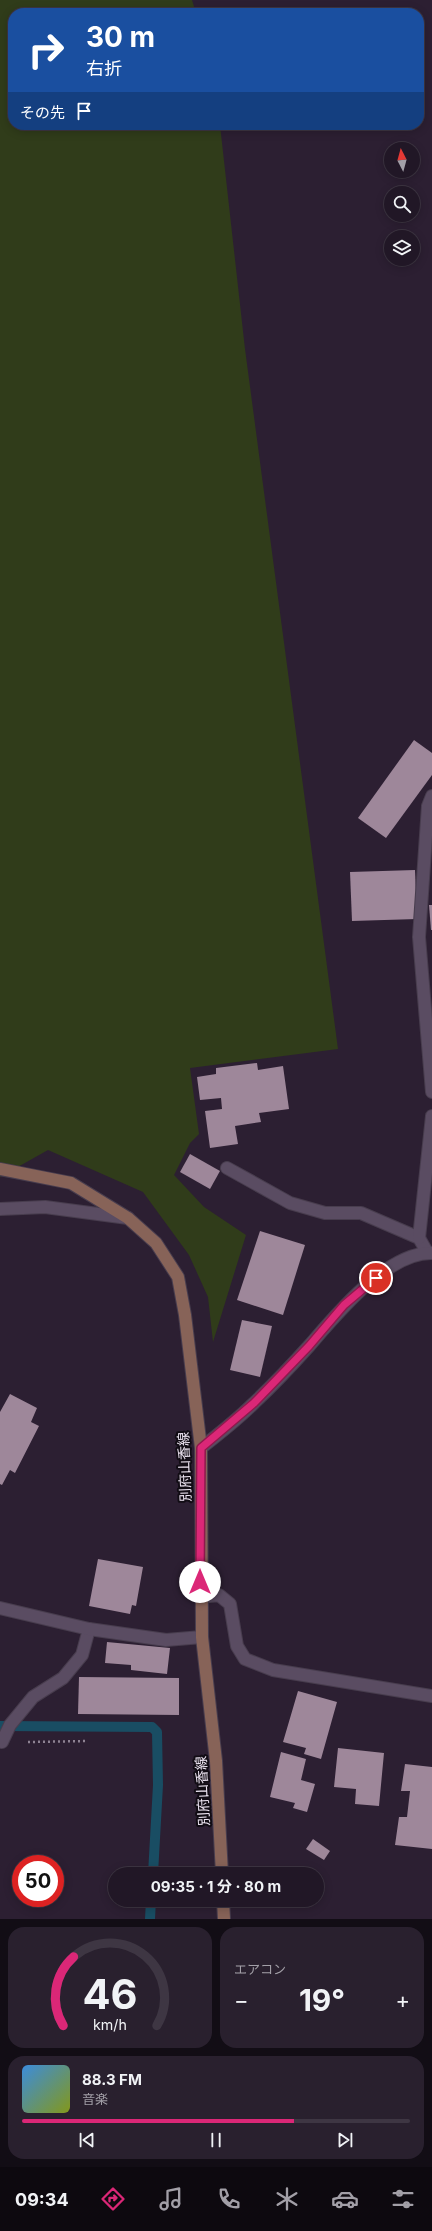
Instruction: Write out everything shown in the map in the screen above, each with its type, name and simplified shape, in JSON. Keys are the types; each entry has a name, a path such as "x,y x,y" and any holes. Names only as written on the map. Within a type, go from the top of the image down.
{"main road":[{"name":"別府山香線","path":"0,1169 71,1183 128,1218 156,1242 178,1278 185,1315 201,1448 200,1597 202,1637 216,1761 222,1867"},
{"path":"223,1907 224,1919"}],"street":[{"path":"432,796 428,806 419,937 432,1092"},
{"path":"419,1238 432,1116"},
{"path":"201,1448 254,1403 309,1346 344,1305 386,1270 429,1252 419,1238 361,1213 325,1213 290,1203 228,1168"},
{"path":"0,1209 45,1207 128,1218"},
{"path":"200,1597 220,1595 230,1604 237,1646 244,1658 273,1670 432,1696"},
{"path":"0,1608 89,1629 166,1640 202,1637"},
{"path":"2,1742 10,1725 33,1697 63,1678 82,1655 89,1629"}],"path":[{"path":"2,1742 88,1741"}],"green space":[{"path":"0,0 192,0 194,8 8,8 8,130 221,130 245,349 338,1049 190,1068 199,1134 190,1143 174,1175 204,1207 246,1235 213,1342 208,1297 189,1255 143,1192 48,1150 0,1177"}],"building":[{"path":"414,740 432,753 432,775 386,838 358,818"},
{"path":"415,870 417,919 352,921 350,872"},
{"path":"429,905 432,905 432,930 431,930"},
{"path":"257,1063 258,1070 283,1066 289,1109 259,1113 261,1122 235,1126 238,1144 210,1148 205,1111 222,1109 221,1098 200,1100 197,1077 216,1074 216,1068"},
{"path":"190,1154 220,1171 210,1189 180,1172"},
{"path":"260,1231 305,1245 283,1315 237,1300"},
{"path":"242,1320 272,1326 260,1377 230,1370"},
{"path":"10,1394 37,1408 31,1422 39,1426 15,1473 10,1470 2,1485 0,1484 0,1412"},
{"path":"98,1559 143,1567 136,1606 132,1605 130,1614 89,1606"},
{"path":"107,1642 170,1648 167,1674 131,1670 131,1665 105,1663"},
{"path":"79,1677 179,1678 179,1715 78,1714"},
{"path":"298,1691 337,1702 321,1759 304,1754 306,1748 283,1742"},
{"path":"338,1748 384,1753 379,1806 355,1804 356,1789 334,1787"},
{"path":"281,1752 306,1759 301,1780 315,1784 307,1812 293,1808 295,1803 270,1797"},
{"path":"405,1764 432,1767 432,1849 395,1845 399,1817 407,1817 410,1791 401,1791"},
{"path":"313,1839 330,1851 324,1860 306,1849"}],"waterway":[{"path":"0,1726 152,1727 157,1732 158,1785 153,1867"},
{"path":"150,1919 151,1907"}],"route":[{"path":"200,1582 201,1448 254,1403 309,1346 344,1305 376,1278"}]}
